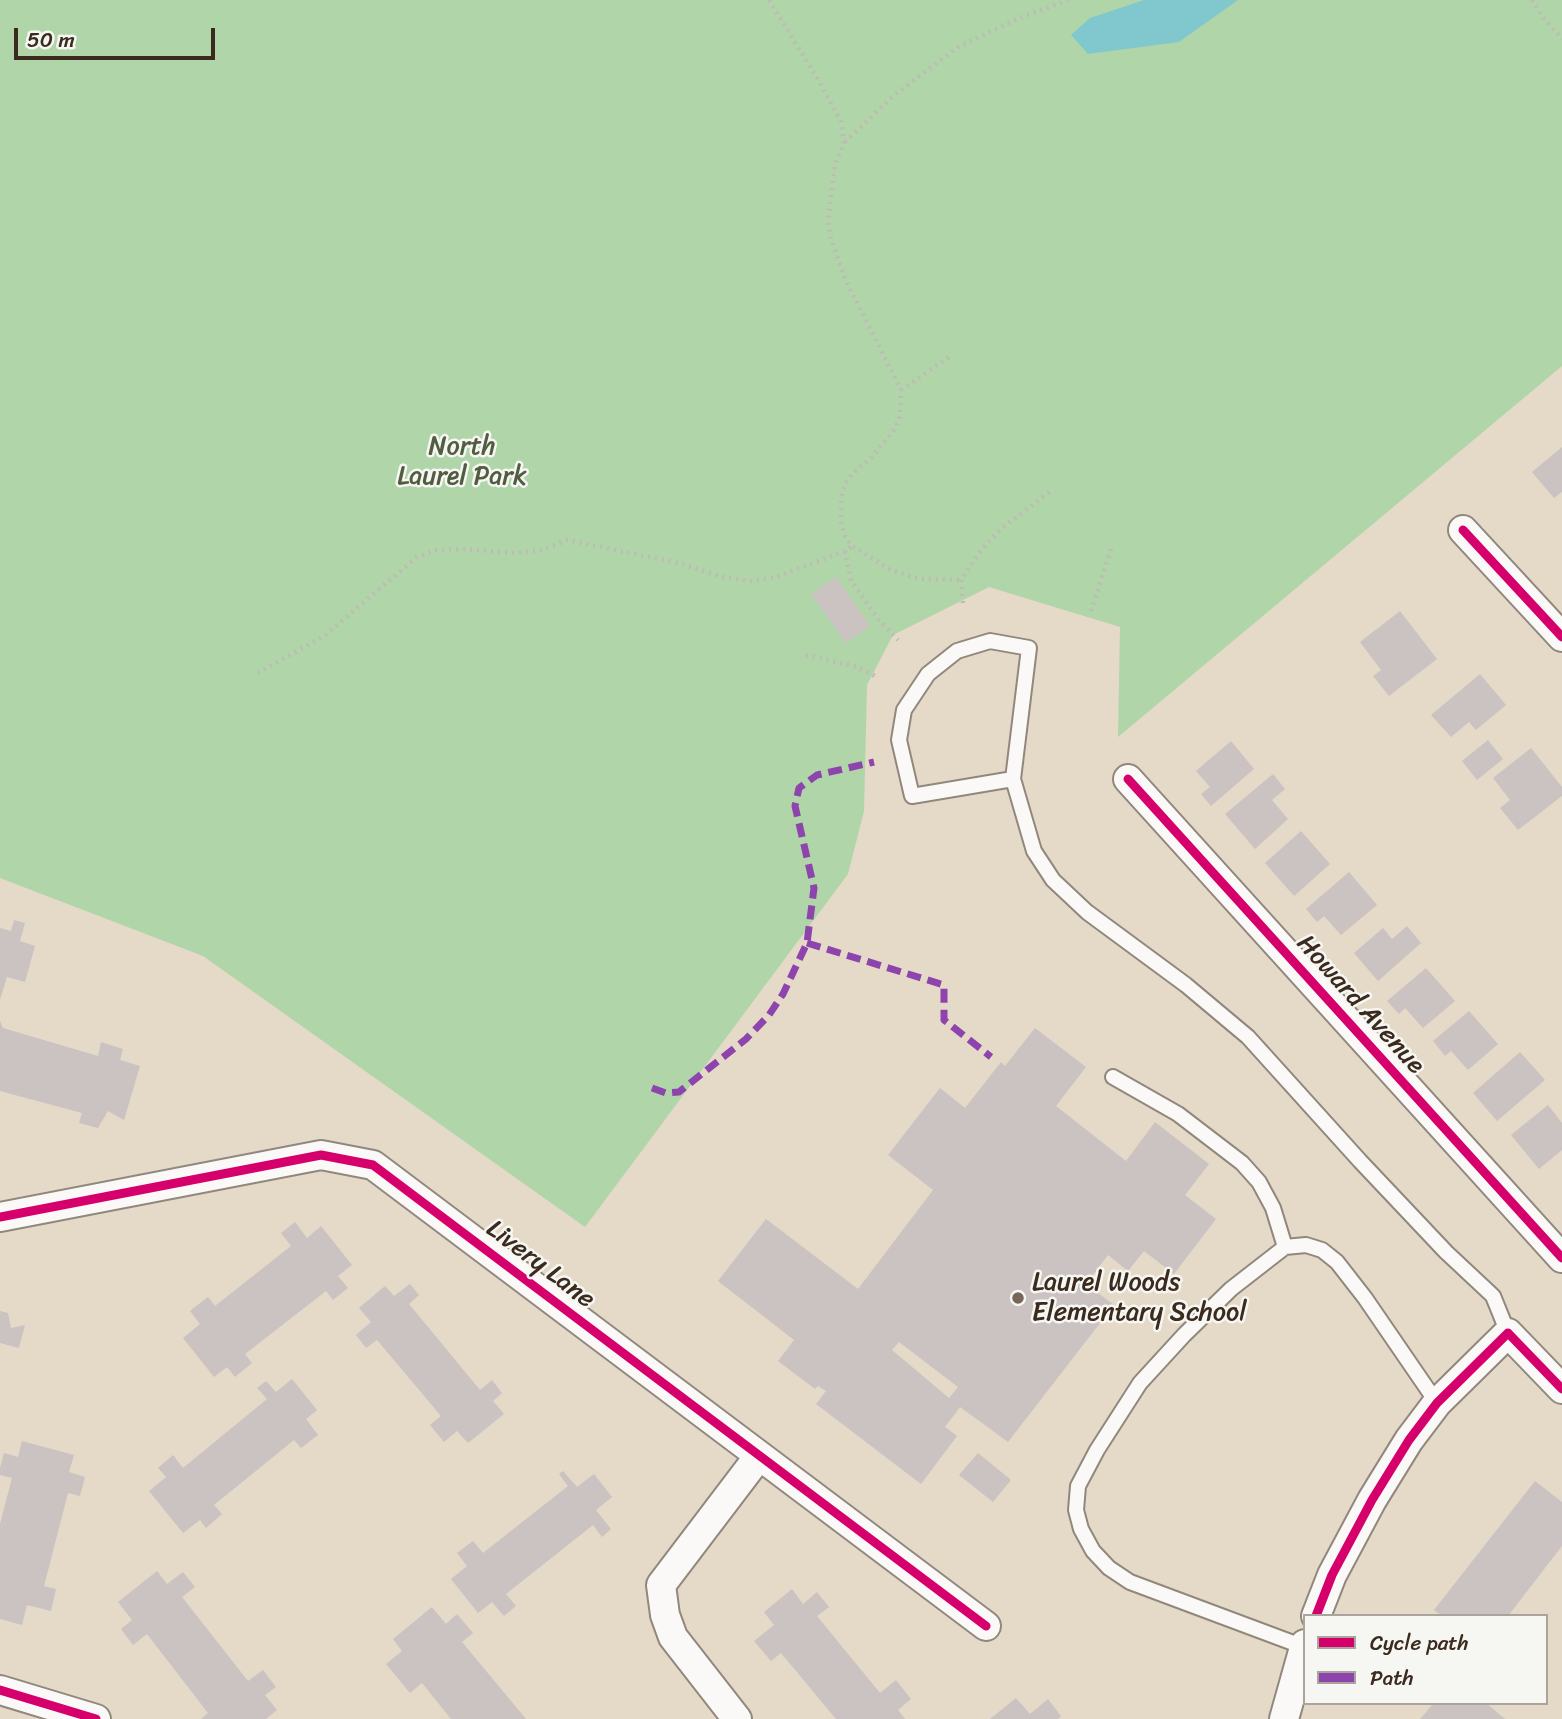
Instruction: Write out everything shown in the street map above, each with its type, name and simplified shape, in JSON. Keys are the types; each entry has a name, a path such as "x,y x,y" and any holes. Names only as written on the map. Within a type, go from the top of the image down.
{"street":[{"path":"1463,530 1562,637"},
{"name":"Howard Avenue","path":"1128,779 1562,1259"},
{"name":"Livery Lane","path":"0,1217 321,1155 373,1165 986,1626"},
{"path":"1317,1614 1332,1575 1372,1500 1409,1440 1437,1403 1508,1333 1562,1389"},
{"path":"737,1719 673,1637 665,1615 661,1585 759,1456"},
{"path":"1284,1719 1303,1650"},
{"path":"0,1690 96,1719"}],"lane":[{"path":"1013,779 912,796 899,740 904,710 928,674 957,651 990,641 1029,648 1013,779 1034,851 1053,880 1087,912 1186,985 1248,1037 1446,1252 1493,1296 1508,1333"},
{"path":"1113,1077 1178,1114 1242,1163 1259,1182 1273,1208 1285,1247"},
{"path":"1303,1646 1130,1581 1108,1568 1093,1551 1081,1529 1076,1510 1078,1486 1097,1450 1140,1383 1184,1335 1231,1289 1285,1247 1306,1245 1322,1250 1337,1262 1437,1403"}],"path":[{"path":"769,0 841,122 844,143"},
{"path":"961,580 921,579 891,570 852,546 845,536 841,522 841,500 845,484 852,474 872,458 895,429 900,415 901,390 846,281 831,239 828,221 835,164 844,143 893,96 958,47 1017,19 1068,0"},
{"path":"1532,0 1562,39"},
{"path":"901,390 952,355"},
{"path":"963,603 961,580 982,549 1002,528 1051,491"},
{"path":"258,673 324,636 417,557 437,550 522,552 543,550 568,540 679,563 722,577 750,581 776,576 852,546"},
{"path":"1091,611 1111,549"},
{"path":"845,551 851,581 879,620 898,640"},
{"path":"806,655 858,667 875,676"}],"green space":[{"name":"North Laurel Park","path":"0,0 1562,0 1562,366 1118,737 1120,627 989,587 893,635 867,685 864,811 848,874 585,1227 203,956 0,878"}],"water":[{"path":"1144,0 1238,0 1179,42 1088,54 1071,35 1090,18"}],"building":[{"path":"1562,447 1562,492 1554,498 1532,472"},
{"path":"836,577 870,626 846,643 811,594"},
{"path":"1400,611 1437,659 1389,696 1373,676 1381,670 1360,642"},
{"path":"1480,674 1506,705 1476,730 1469,722 1451,737 1431,715"},
{"path":"1488,740 1503,759 1477,780 1462,761"},
{"path":"1231,741 1254,769 1211,806 1201,794 1210,787 1196,771"},
{"path":"1531,748 1562,787 1562,796 1518,830 1500,808 1510,800 1493,778"},
{"path":"1273,774 1285,789 1272,800 1288,819 1255,849 1225,814"},
{"path":"1301,831 1330,864 1294,896 1265,863"},
{"path":"1349,872 1377,905 1341,935 1324,916 1317,922 1306,909"},
{"path":"14,920 25,923 20,941 35,946 25,982 7,977 0,1000 0,928 11,931"},
{"path":"1407,926 1421,943 1378,981 1354,953 1383,928 1392,939"},
{"path":"1426,968 1455,1001 1423,1028 1405,1008 1399,1014 1387,1001"},
{"path":"1469,1011 1498,1044 1468,1070 1451,1051 1445,1056 1433,1041"},
{"path":"0,1021 3,1028 98,1056 101,1042 123,1049 120,1060 140,1066 124,1120 108,1111 98,1128 79,1123 82,1113 0,1091"},
{"name":"Laurel Woods Elementary School","path":"1035,1028 1086,1067 1056,1106 1126,1161 1155,1122 1209,1164 1185,1195 1216,1219 1174,1274 1144,1251 1128,1271 1108,1255 1086,1284 1114,1305 1008,1442 960,1407 945,1427 957,1436 921,1484 816,1404 826,1391 818,1386 815,1389 778,1361 794,1340 718,1281 766,1219 858,1289 933,1190 888,1155 940,1088 965,1108 1001,1062 1005,1066","holes":["899,1342 958,1387 949,1398 892,1350"]},
{"path":"1520,1052 1545,1080 1497,1121 1473,1093"},
{"path":"1548,1105 1562,1123 1562,1150 1539,1169 1511,1135"},
{"path":"295,1222 307,1238 321,1226 352,1265 338,1276 348,1288 333,1300 326,1291 245,1354 252,1363 235,1377 227,1367 214,1377 183,1338 200,1324 190,1311 208,1297 215,1306 291,1246 281,1233"},
{"path":"410,1284 419,1295 409,1304 480,1390 492,1380 502,1393 493,1401 504,1414 468,1443 457,1431 444,1442 430,1425 441,1416 377,1340 366,1348 356,1335 371,1322 359,1308 385,1286 394,1296"},
{"path":"0,1311 8,1313 11,1328 25,1325 19,1348 0,1343"},
{"path":"292,1379 317,1410 306,1419 318,1435 301,1448 294,1440 214,1505 222,1514 206,1528 200,1520 183,1533 149,1491 166,1477 158,1468 173,1455 183,1468 267,1399 257,1388 266,1381 276,1392"},
{"path":"22,1441 74,1455 69,1472 85,1477 80,1496 68,1493 44,1586 56,1589 51,1611 27,1605 22,1625 0,1619 0,1524 12,1478 0,1475 0,1468 4,1453 18,1457"},
{"path":"978,1453 1011,1480 993,1502 959,1475"},
{"path":"563,1471 577,1487 594,1474 612,1497 596,1510 611,1529 602,1537 593,1525 506,1594 516,1606 504,1616 492,1602 478,1613 451,1579 467,1566 457,1553 473,1541 483,1553 568,1486 559,1474"},
{"path":"1535,1481 1562,1502 1562,1546 1510,1614 1439,1614 1434,1610"},
{"path":"157,1571 167,1584 183,1572 195,1587 182,1597 248,1681 263,1670 276,1687 265,1695 277,1710 266,1719 201,1719 208,1713 147,1634 133,1645 121,1629 132,1620 118,1602"},
{"path":"792,1589 803,1604 817,1592 829,1607 817,1616 880,1693 896,1680 911,1699 898,1710 905,1719 836,1719 781,1653 771,1661 754,1641 774,1625 764,1612"},
{"path":"432,1607 446,1624 457,1614 473,1633 462,1642 526,1719 451,1719 422,1683 410,1693 386,1664 402,1651 393,1639"},
{"path":"1016,1698 1030,1714 1048,1699 1061,1716 1058,1719 990,1719"},
{"path":"1432,1705 1488,1705 1505,1719 1420,1719"}],"marked path":[{"path":"652,1088 666,1093 679,1092 746,1039 769,1015 783,994 807,943 814,888 795,806 799,788 817,775 874,762"},
{"path":"807,943 944,985 944,1020 991,1057"}],"cycle path":[{"path":"1463,530 1562,637"},
{"path":"1128,779 1562,1258"},
{"path":"0,1217 321,1155 373,1165 986,1626"},
{"path":"1317,1614 1332,1575 1372,1500 1409,1440 1437,1403 1508,1333 1562,1389"},
{"path":"0,1690 96,1719"}],"place":[{"name":"Laurel Woods Elementary School","path":"1018,1298"}]}
